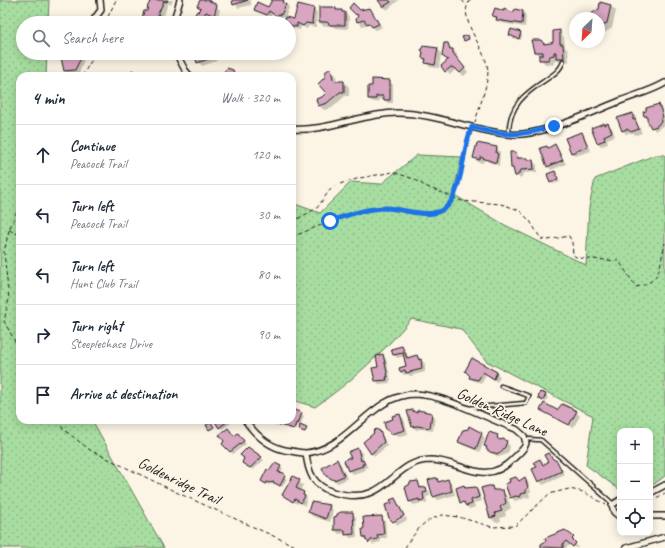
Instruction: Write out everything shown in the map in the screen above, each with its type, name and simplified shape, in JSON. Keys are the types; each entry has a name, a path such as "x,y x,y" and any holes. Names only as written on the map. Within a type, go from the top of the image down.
{"street":[{"path":"96,16 100,10 100,0"},
{"path":"175,16 180,0"},
{"path":"180,60 187,72"},
{"path":"296,129 318,127 375,115 398,113 432,118 508,134 521,135 537,132 665,83"},
{"name":"Golden Ridge Lane","path":"248,424 253,432 271,445 286,451 306,453 330,446 384,404 400,397 416,394 435,397 516,429 525,439"},
{"path":"306,453 308,469 316,484 328,491 345,496 360,496 375,492 386,485 404,468 423,461 432,460 476,472 486,473 501,469 522,450 525,446 525,439"},
{"path":"653,491 665,485"},
{"path":"617,503 613,506 617,512"},
{"path":"653,516 665,516"},
{"path":"626,548 665,537"}],"lane":[{"path":"508,134 510,120 518,102 533,88 560,70 563,61"},
{"path":"463,408 526,403 529,396 501,386"},
{"name":"Golden Ridge Lane","path":"525,439 541,440 613,506"}],"path":[{"path":"108,16 116,0"},
{"path":"462,0 466,5"},
{"path":"296,235 330,221 365,210 386,208 425,214 435,213 446,207 453,198 488,71 478,42 465,14 466,5 470,0"},
{"path":"84,72 92,60"},
{"path":"296,220 317,208 329,191 342,183 393,172 414,179 425,186 462,201 501,204 519,210 530,221 541,239 548,240 569,236 572,242 573,255 578,258 619,262 636,287 647,285 657,276 665,242"},
{"path":"16,214 9,230 4,252 9,299 4,321 16,344"},
{"path":"9,230 16,233"},
{"name":"Goldenridge Trail","path":"60,424 63,429 90,450 178,493 300,548"},
{"path":"405,548 421,526 429,520 442,515 492,527 515,526 549,494 569,489 584,492 613,506"},
{"path":"653,499 658,498 665,493"}],"green space":[{"path":"0,0 49,0 48,16 16,16 16,60 47,60 46,72 16,72 16,424 94,424 164,548 0,548"},
{"path":"417,155 462,157 456,182 456,196 505,225 586,265 589,207 595,179 655,155 665,155 665,476 653,485 653,428 617,428 617,488 586,465 593,416 486,361 461,329 411,319 389,344 366,366 315,407 296,401 296,204 320,213 351,182 381,184"}],"building":[{"path":"149,0 168,0 167,2 164,1 158,14 159,16 143,16 144,11 147,11 150,3"},
{"path":"200,0 208,0 217,5 214,16 206,12 204,15 206,16 194,16 201,8 197,6"},
{"path":"232,0 248,0 233,5"},
{"path":"272,0 284,0 283,2 286,4 281,15 279,14 276,16 269,11 267,15 254,10 257,2 268,7"},
{"path":"378,0 389,0 391,2 383,7"},
{"path":"600,2 611,5 607,23 605,24 605,12 594,12 599,9"},
{"path":"353,3 360,10 370,8 379,24 372,27 364,20 357,22 357,14 356,15 349,8"},
{"path":"298,4 314,8 313,24 306,23 303,26 297,23 296,27 295,16"},
{"path":"319,7 333,7 336,8 336,10 342,10 342,12 345,12 345,25 330,25 327,22 319,22"},
{"path":"495,8 504,11 504,8 513,13 515,9 523,11 522,24 496,20 497,17 492,16"},
{"path":"511,29 521,32 519,39 509,35"},
{"path":"560,30 560,44 563,44 564,58 556,58 556,52 554,52 554,55 550,56 548,60 539,60 539,55 543,55 543,52 534,52 531,40 541,40 544,44 551,43 553,42 553,31"},
{"path":"468,35 469,39 464,41 462,37"},
{"path":"444,43 448,43 450,49 453,49 453,53 465,68 460,73 451,67 445,72 441,66 448,60 442,56"},
{"path":"423,46 438,48 435,65 425,63 426,59 422,58 423,52 421,50"},
{"path":"62,60 80,60 75,70 64,71"},
{"path":"196,60 206,60 197,63"},
{"path":"227,68 233,70 234,72 224,72"},
{"path":"331,68 333,79 335,81 344,81 344,92 340,92 327,103 318,106 316,99 322,97 326,93 318,84 325,77 325,72"},
{"path":"372,79 390,80 390,100 383,100 383,96 376,96 376,99 368,99 368,86 372,86"},
{"path":"659,104 663,117 657,126 651,128 647,120 647,116 644,116 643,112 646,111 646,108"},
{"path":"633,113 633,120 635,119 639,129 631,132 627,129 622,131 617,118"},
{"path":"604,123 604,125 608,123 612,132 604,136 605,140 597,143 591,128"},
{"path":"582,132 588,147 571,153 565,138"},
{"path":"477,143 497,147 496,153 498,154 496,163 480,157 480,160 473,158"},
{"path":"555,144 563,160 547,167 540,148 547,146 548,148"},
{"path":"510,152 516,152 517,158 528,158 528,160 533,160 534,169 521,170 517,176 515,176 513,168 511,168"},
{"path":"555,171 558,179 550,183 547,174"},
{"path":"402,346 407,358 417,355 419,360 421,359 422,369 406,373 405,370 400,372 399,368 406,366 403,353 393,355 391,349"},
{"path":"383,354 388,377 386,377 387,380 375,381 372,368 378,367 376,356"},
{"path":"472,358 497,372 494,379 483,372 478,380 469,378 470,376 465,371"},
{"path":"540,392 546,394 543,401 538,398"},
{"path":"544,403 557,410 562,404 577,411 569,425 540,410"},
{"path":"413,410 414,412 417,412 418,410 432,413 430,428 417,426 412,427 407,411"},
{"path":"296,411 302,413 298,424 296,423"},
{"path":"400,414 405,430 391,434 388,430 386,430 384,422 393,419 392,416"},
{"path":"212,424 214,427 209,430 206,425"},
{"path":"216,424 224,424 219,428"},
{"path":"275,424 296,424 294,429"},
{"path":"300,425 307,428 305,432 299,430"},
{"path":"469,426 482,433 476,449 458,442 463,430 468,429"},
{"path":"228,428 234,436 238,433 244,441 230,452 222,444 224,441 219,435"},
{"path":"376,429 380,431 384,442 371,454 363,442 374,433 373,432"},
{"path":"489,432 498,435 497,438 500,440 503,439 507,441 505,447 499,454 490,452 486,449 487,447 484,446"},
{"path":"248,447 262,457 250,468 242,463 244,458 240,455"},
{"path":"358,448 361,461 363,460 365,464 348,471 344,461 347,458 351,458 348,452"},
{"path":"548,453 557,461 562,471 538,482 532,469 537,467 534,462 540,459 543,465 548,462 544,455"},
{"path":"337,459 344,476 334,480 326,476 322,468"},
{"path":"275,463 281,466 278,472 284,473 285,476 280,486 273,482 267,482 266,484 261,481 267,469 269,471"},
{"path":"293,476 300,480 296,488 304,492 303,495 305,496 301,503 295,499 293,502 282,495"},
{"path":"516,477 519,481 525,477 528,488 526,489 526,493 520,494 520,497 516,496 510,498 505,484 510,482 509,479"},
{"path":"437,478 438,482 448,479 452,491 433,497 428,480"},
{"path":"418,481 420,488 426,487 427,492 423,493 424,500 419,501 419,499 409,502 405,487 409,485 410,482"},
{"path":"464,485 465,488 476,487 479,497 471,500 472,504 466,506 464,502 460,503 456,488"},
{"path":"492,486 493,490 503,490 506,503 500,507 502,511 495,513 496,516 490,518 481,488"},
{"path":"395,498 404,516 393,522 389,518 385,505 392,503 390,500"},
{"path":"311,502 330,505 326,519 308,512"},
{"path":"341,512 353,512 354,534 345,535 345,530 334,530 334,517"},
{"path":"382,516 384,534 377,535 378,539 371,540 369,543 365,537 363,537 363,517"},
{"path":"565,530 574,537 572,539 576,543 573,547 566,541 563,544 563,548 541,547 541,544 546,541 545,538"}],"route":[{"path":"330,221 365,210 386,208 425,214 435,213 446,207 453,198 472,127 492,132 521,135 537,132 554,126"}]}
